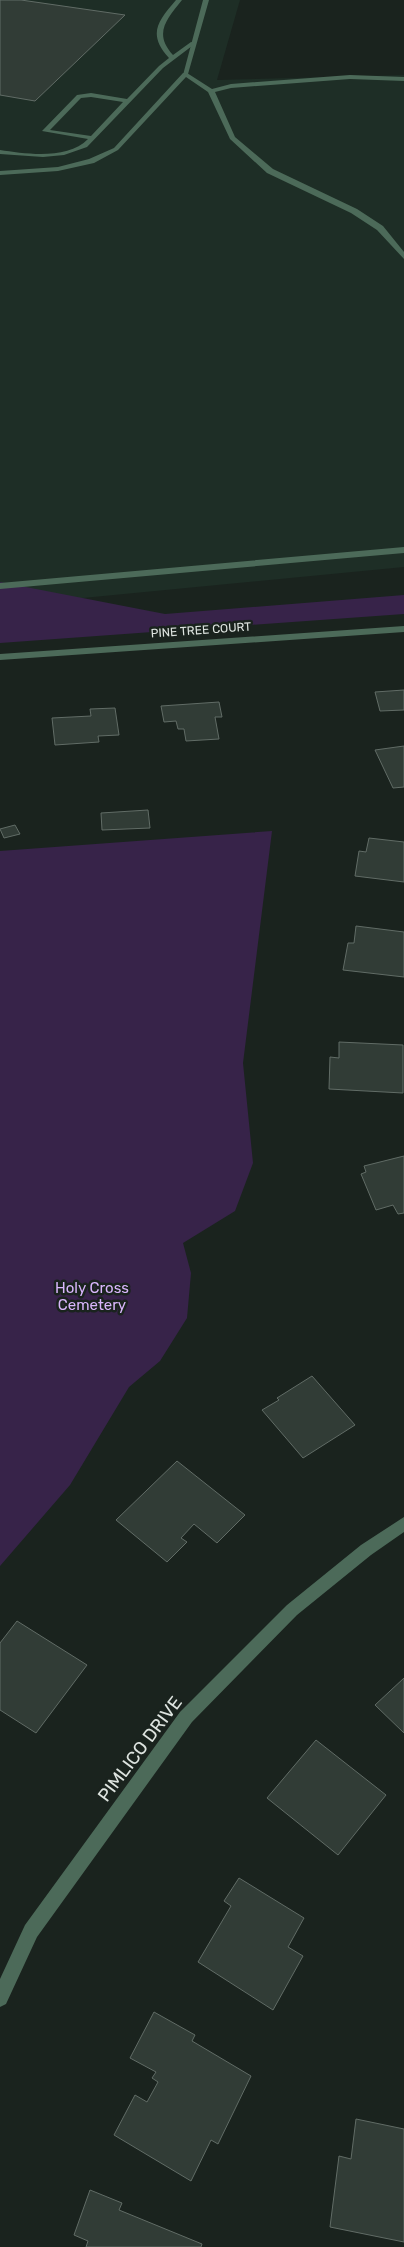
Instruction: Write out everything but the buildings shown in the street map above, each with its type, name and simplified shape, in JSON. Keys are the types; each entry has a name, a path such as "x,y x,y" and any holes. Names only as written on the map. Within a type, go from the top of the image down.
{"street":[{"path":"173,58 162,46 160,34 163,18 178,0"},
{"path":"0,173 58,169 91,162 116,149 185,74 206,0"},
{"path":"0,152 46,156 71,152 85,146 160,67 193,43"},
{"path":"185,74 211,91 232,138 270,171 354,211 380,228 404,257"},
{"path":"211,91 231,86 350,77 404,79"},
{"path":"93,138 45,131 78,96 91,95 128,101"},
{"path":"0,586 404,550"},
{"name":"PINE TREE COURT","path":"0,657 404,629"},
{"name":"PIMLICO DRIVE","path":"0,1998 31,1931 186,1717 292,1610 366,1550 404,1524"}],"shaded area":[{"path":"0,0 240,0 217,80 404,75 404,567 0,606"}],"green space":[{"path":"0,582 165,614 404,595 404,614 0,643"},
{"name":"Holy Cross Cemetery","path":"272,831 243,1063 253,1163 235,1211 183,1243 191,1273 187,1318 160,1361 129,1387 70,1485 0,1566 0,851"}]}
